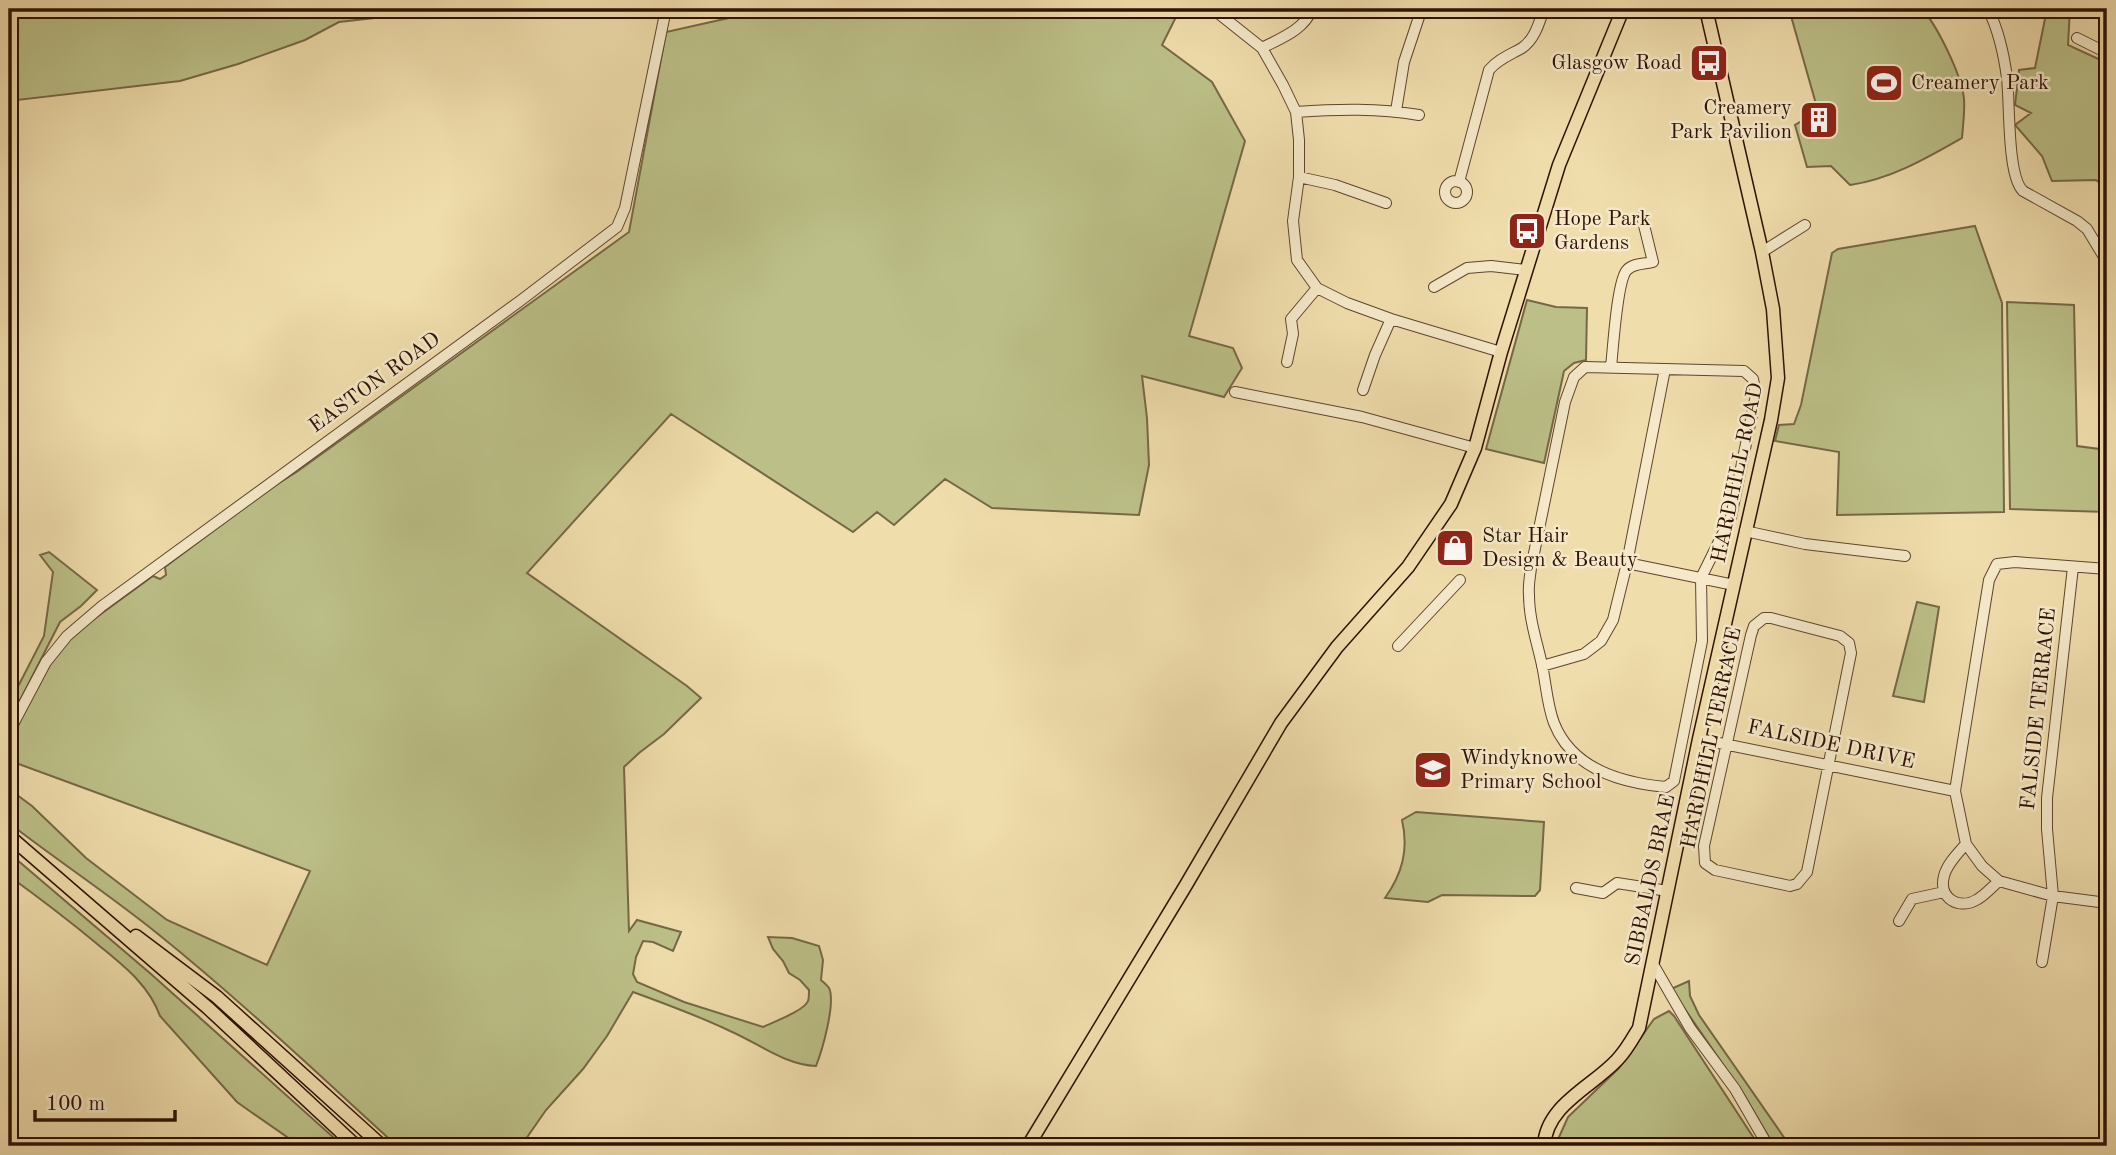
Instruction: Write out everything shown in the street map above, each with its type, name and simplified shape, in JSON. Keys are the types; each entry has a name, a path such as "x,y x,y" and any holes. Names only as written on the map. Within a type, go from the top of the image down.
{"main road":[{"path":"1028,1146 1281,723 1337,647 1400,577 1451,504 1475,448 1501,352 1559,165 1623,9"},
{"name":"HARDHILL ROAD","path":"1699,739 1771,420 1778,378 1773,309 1762,252 1706,9"},
{"name":"SIBBALDS BRAE","path":"1544,1146 1544,1137 1560,1107 1619,1059 1639,1028 1699,739"},
{"path":"9,836 208,1008 356,1146"},
{"path":"39,861 217,997 382,1146"}],"street":[{"name":"EASTON ROAD","path":"9,732 46,662 67,636 93,614 617,227 625,208 666,9"},
{"path":"1213,9 1262,48 1296,113 1299,177 1293,221 1297,260 1317,288 1348,303 1391,318 1501,352"},
{"path":"1262,48 1295,31 1312,9"},
{"path":"1395,111 1404,62 1420,15 1413,9"},
{"path":"1459,182 1489,70 1496,62 1525,46 1536,32 1544,9"},
{"path":"1988,9 1994,22 2007,75 2012,169 2018,186 2022,191 2087,229 2107,262"},
{"path":"2077,38 2107,53"},
{"path":"1296,113 1346,109 1419,115"},
{"path":"1299,177 1335,185 1386,203"},
{"path":"1611,368 1620,288 1625,271 1633,265 1653,262 1642,217"},
{"path":"1762,252 1805,225"},
{"path":"1434,286 1467,268 1491,265 1526,270"},
{"path":"1287,362 1293,334 1291,319 1317,288"},
{"path":"1363,390 1391,318"},
{"path":"1585,367 1665,369 1744,371 1753,379 1756,396 1731,517 1701,578 1702,642 1674,781 1666,787 1601,773 1585,763 1563,739 1554,723 1528,594 1565,402 1574,377 1585,367"},
{"path":"1542,666 1584,653 1601,641 1613,620 1627,563 1665,369"},
{"path":"1236,392 1362,418 1475,448"},
{"path":"1745,531 1805,544 1905,556"},
{"path":"2107,569 2015,562 1997,564 1989,580 1955,791 1966,844 1982,866 1999,881 2053,896 2107,903"},
{"path":"1627,563 1734,585"},
{"name":"FALSIDE TERRACE","path":"2042,962 2053,896 2047,798 2073,567"},
{"path":"1398,646 1460,580"},
{"name":"HARDHILL TERRACE","path":"1771,618 1840,636 1849,643 1852,653 1807,872 1797,884 1790,886 1715,870 1705,863 1704,846 1727,744 1751,635 1759,621 1771,618"},
{"name":"FALSIDE DRIVE","path":"1699,739 1955,791"},
{"path":"1966,844 1953,859 1944,877 1944,892 1952,901 1962,905 1977,900 1999,881"},
{"path":"1576,888 1602,893 1616,883 1668,891"},
{"path":"1899,921 1912,899 1944,892"},
{"path":"1653,964 1690,1028 1735,1089 1768,1146"}],"green space":[{"path":"9,9 455,9 339,22 305,40 180,81 9,101"},
{"path":"769,9 1180,9 1162,45 1212,82 1245,141 1189,336 1233,348 1242,368 1224,397 1142,376 1149,465 1139,515 992,508 945,479 894,525 877,512 853,532 671,414 527,573 701,698 664,734 624,767 629,931 637,920 681,932 673,951 653,942 643,941 633,974 637,982 684,1002 763,1027 801,1009 809,996 809,990 789,973 768,937 792,938 819,946 823,960 821,980 829,988 831,1004 825,1039 816,1066 783,1058 706,1020 633,992 607,1036 583,1069 546,1110 521,1146 397,1146 189,959 9,823 9,789 32,806 86,858 167,920 267,965 310,871 16,763 9,775 9,745 38,682 56,653 79,630 153,576 160,579 166,575 165,567 265,492 629,232 666,32"},
{"name":"Creamery Park","path":"1789,9 1922,9 1941,38 1959,77 1964,99 1962,138 1894,173 1850,185 1831,166 1807,167 1795,125 1818,111"},
{"path":"2047,9 2070,9 2068,45 2107,63 2107,189 2096,180 2052,181 2042,156 2015,125 2031,113 2015,105 2019,70 2035,68"},
{"path":"1975,226 2002,303 2004,512 1837,515 1839,452 1775,441 1779,425 1794,424 1801,405 1832,253 1838,249"},
{"path":"1527,300 1556,307 1587,308 1586,360 1574,363 1564,371 1544,463 1486,449"},
{"path":"2007,302 2074,305 2077,446 2107,450 2107,512 2010,509"},
{"path":"49,552 97,590 60,622 9,722 9,704 44,636 53,572 40,555"},
{"path":"1917,602 1939,607 1924,702 1893,696"},
{"path":"1416,812 1544,822 1540,890 1535,896 1442,895 1428,902 1385,898 1400,871 1405,841 1402,820"},
{"path":"9,853 151,974 343,1146 300,1146 237,1102 160,1016 155,1004 133,975 74,925 9,876"},
{"path":"1689,981 1690,996 1699,1015 1790,1146 1774,1146 1744,1095 1671,989"},
{"path":"1669,1011 1759,1146 1555,1146 1568,1117 1619,1068 1654,1019"}],"place":[{"name":"Glasgow Road","path":"1709,63"},
{"name":"Creamery Park","path":"1884,83"},
{"name":"Creamery Park Pavilion","path":"1819,120"},
{"name":"Hope Park Gardens","path":"1527,231"},
{"name":"Star Hair Design & Beauty","path":"1455,548"},
{"name":"Windyknowe Primary School","path":"1433,770"}]}
